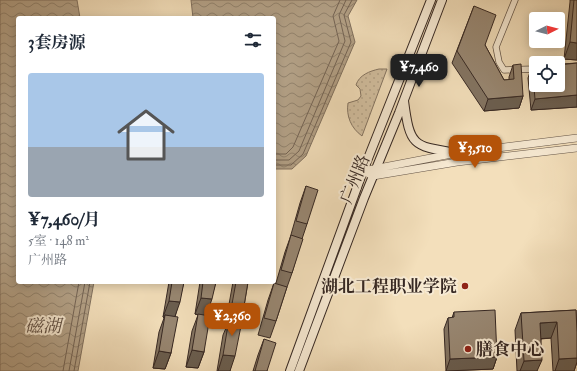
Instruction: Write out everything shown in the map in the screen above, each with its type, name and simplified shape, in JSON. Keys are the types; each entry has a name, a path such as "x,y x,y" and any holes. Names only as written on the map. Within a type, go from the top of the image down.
{"main road":[{"name":"广州路","path":"290,371 363,172 432,0"},
{"name":"广州路","path":"299,371 376,167 404,100 442,0"},
{"path":"404,100 408,128 413,139 425,148 457,152"}],"street":[{"path":"515,0 496,47 499,62 504,70 529,68"},
{"path":"363,172 376,167 457,152 577,138"},
{"path":"363,172 373,176 457,162 577,148"}],"shaded area":[{"path":"379,69 387,69 362,136 358,133 350,121 348,103 358,100 361,96 360,89 356,85 362,76"}],"water":[{"name":"磁湖","path":"0,0 77,0 80,16 16,16 16,284 94,284 78,371 0,371"},
{"path":"191,0 357,0 348,16 355,42 306,156 292,169 276,169 276,16 193,16"}],"building":[{"path":"574,0 577,0 577,43 570,42"},
{"path":"474,6 496,15 485,45 504,80 514,79 513,65 521,64 523,96 488,99 457,51"},
{"path":"577,63 577,95 535,99 534,92 565,92 565,64"},
{"path":"306,186 318,190 307,224 296,221"},
{"path":"291,235 303,239 292,273 281,270"},
{"path":"172,284 184,284 180,302 169,301"},
{"path":"203,284 216,284 212,299 201,298"},
{"path":"236,284 248,284 244,306 232,304"},
{"path":"274,284 287,287 276,321 264,318"},
{"name":"膳食中心","path":"495,310 497,357 450,359 448,318 454,317 454,312"},
{"path":"576,310 577,358 559,359 557,322 540,323 542,360 524,361 521,313"},
{"path":"198,314 210,316 204,352 192,350"},
{"path":"165,315 178,317 171,353 159,351"},
{"path":"229,319 242,321 235,356 223,355"},
{"path":"264,339 276,343 267,371 255,371"}],"place":[{"name":"湖北工程职业学院","path":"465,286"},
{"name":"膳食中心","path":"468,349"}]}
